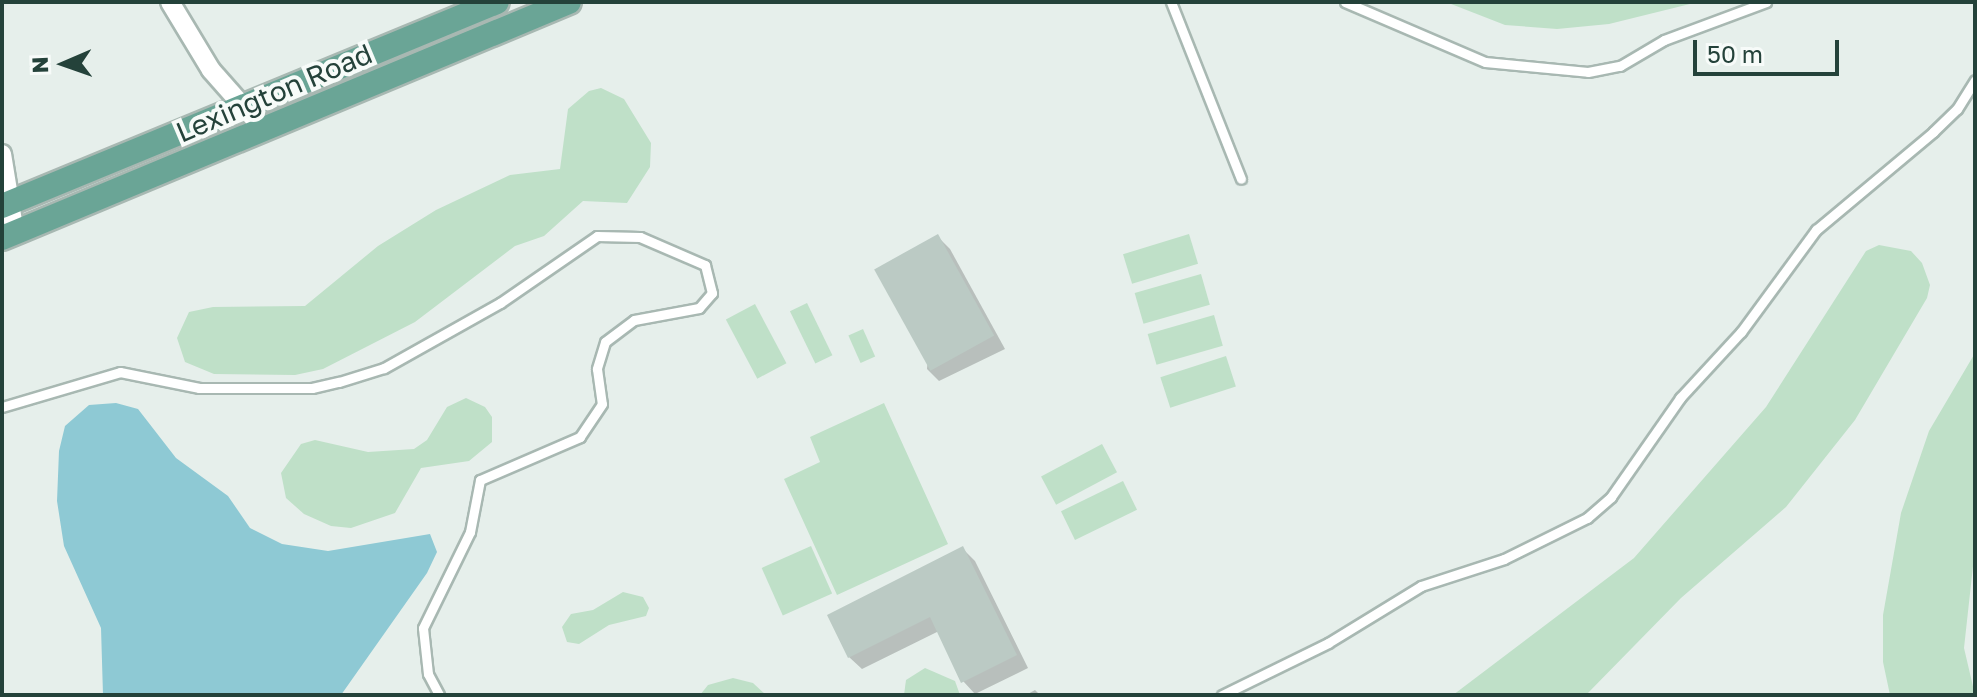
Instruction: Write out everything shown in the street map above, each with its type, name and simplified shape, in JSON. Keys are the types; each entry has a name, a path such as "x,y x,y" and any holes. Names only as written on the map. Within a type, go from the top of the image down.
{"main road":[{"name":"Lexington Road","path":"6,204 497,2"},
{"name":"Lexington Road","path":"8,236 568,2"}],"street":[{"path":"170,2 211,70 264,130"},
{"path":"2,154 8,236"}],"lane":[{"path":"1171,2 1241,179"},
{"path":"1345,2 1485,62 1588,72 1620,66 1664,40 1766,2"},
{"path":"1222,695 1328,643 1421,586 1504,559 1587,518 1611,497 1680,398 1741,332 1816,230 1933,132 1957,109 1975,80"},
{"path":"2,407 120,372 199,388 312,388 339,382 384,368 500,303 597,236 640,237 705,265 712,293 699,308 634,320 605,342 597,369 602,404 580,437 480,480 470,532 423,628 425,663 439,695"}],"green space":[{"path":"1446,2 1698,2 1609,24 1557,29 1505,25"},
{"path":"601,88 624,99 651,143 650,167 627,203 583,201 544,236 515,246 415,322 323,369 295,375 214,374 185,362 177,338 189,312 213,307 305,306 378,246 436,210 510,175 560,169 568,109 589,91"},
{"path":"1189,234 1198,264 1132,284 1123,254"},
{"path":"1879,245 1911,251 1922,263 1930,285 1927,298 1855,420 1786,507 1681,598 1586,695 1453,695 1634,558 1766,407 1866,251"},
{"path":"1201,274 1210,305 1143,324 1135,293"},
{"path":"807,303 832,355 815,363 790,311"},
{"path":"755,304 786,363 757,379 726,319"},
{"path":"1214,315 1223,346 1156,365 1148,334"},
{"path":"863,329 875,356 861,363 848,336"},
{"path":"1975,353 1975,548 1964,648 1975,695 1890,695 1883,662 1883,615 1901,513 1929,431"},
{"path":"1226,356 1236,386 1170,408 1160,377"},
{"path":"466,398 485,407 492,417 492,442 469,461 421,468 395,513 351,528 331,526 304,514 286,498 281,473 301,444 315,440 368,452 414,449 427,440 447,407"},
{"path":"884,403 948,544 837,595 784,479 820,462 810,437"},
{"path":"1102,444 1117,472 1056,505 1041,476"},
{"path":"1123,481 1137,510 1075,540 1061,511"},
{"path":"811,546 832,594 783,615 762,568"},
{"path":"623,592 643,597 649,608 646,616 609,625 579,644 567,642 562,627 571,614 593,610"},
{"path":"925,668 955,681 960,695 904,695 906,680"},
{"path":"733,678 753,683 766,695 700,695 708,685"}],"water":[{"path":"116,403 138,409 176,458 228,496 250,528 282,544 328,551 430,534 437,552 427,573 341,695 103,695 101,628 64,546 57,501 59,451 65,426 89,405"}],"building":[{"path":"938,234 994,335 930,371 874,269"},
{"path":"963,546 1017,655 961,683 930,617 848,658 827,615"}]}
